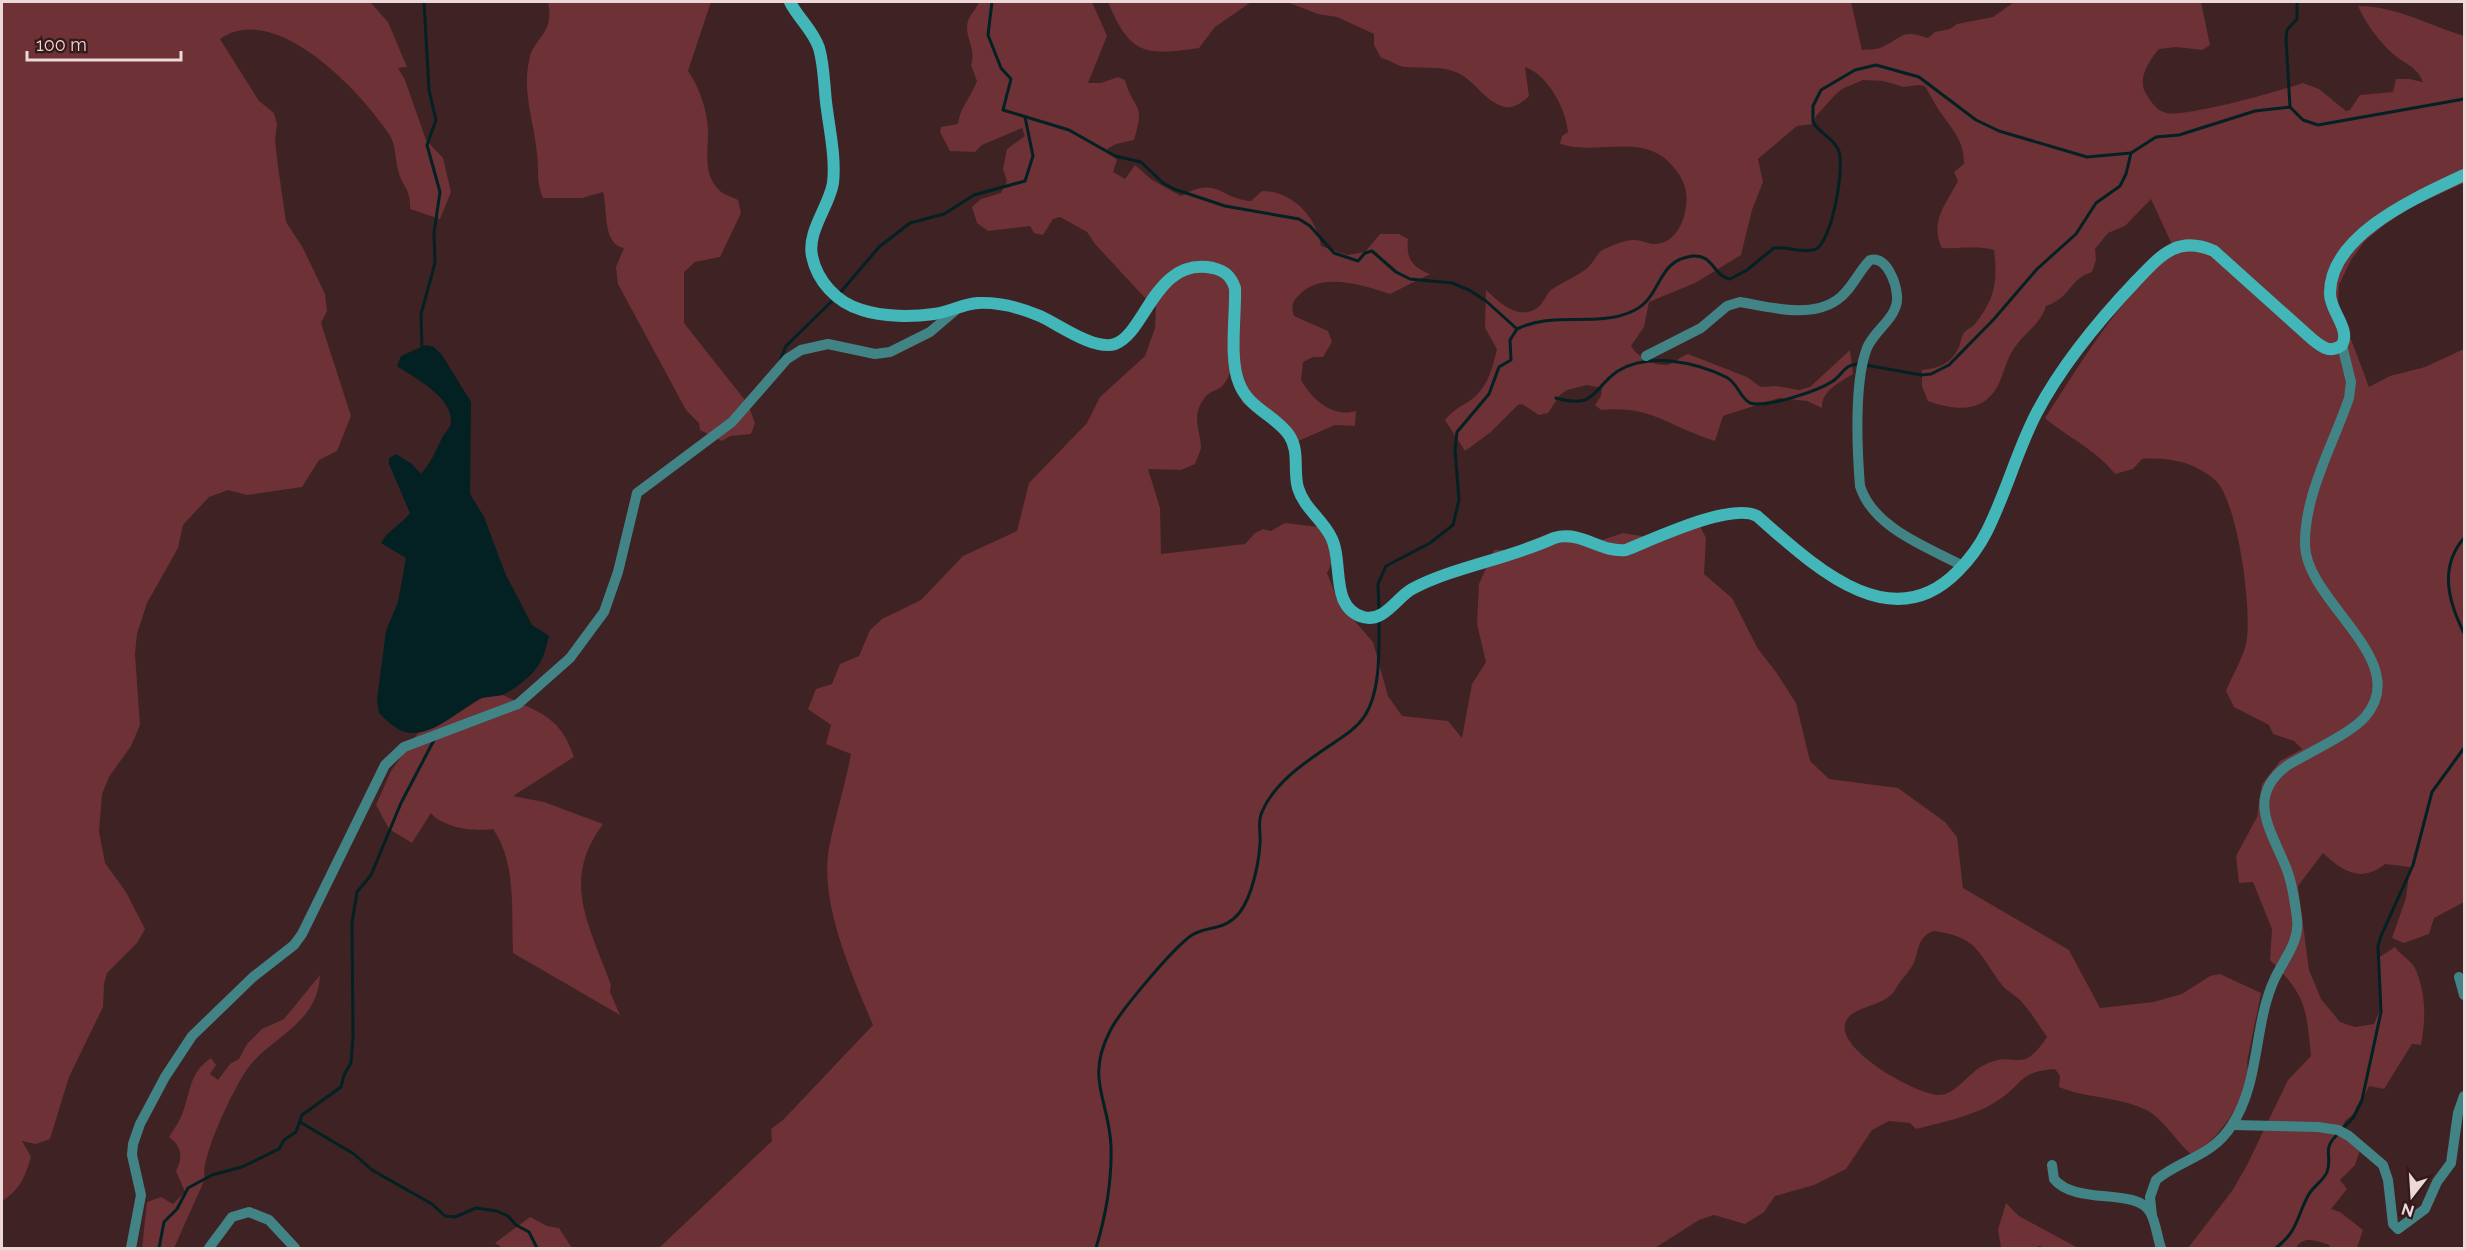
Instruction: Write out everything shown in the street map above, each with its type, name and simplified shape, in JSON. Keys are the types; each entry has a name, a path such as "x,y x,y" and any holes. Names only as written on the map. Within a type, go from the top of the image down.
{"street":[{"path":"790,2 819,47 831,146 832,184 811,250 822,281 846,304 863,310 909,315 935,314 989,303 1020,309 1084,339 1111,345 1122,339 1150,301 1172,278 1197,268 1210,267 1229,276 1235,288 1235,369 1238,383 1244,394 1290,437 1295,451 1298,487 1305,502 1333,540 1343,598 1351,611 1371,619 1380,616 1407,592 1566,535 1618,551 1626,550 1714,517 1747,512 1757,516 1820,570 1858,590 1887,599 1909,600 1925,596 1947,583 1963,566 1988,530 2017,457 2043,402 2106,312 2162,255 2187,244 2200,244 2214,251 2324,349 2332,350 2342,345"},
{"path":"2152,1216 2150,1197 2156,1180 2213,1148 2233,1125 2251,1081 2267,999 2297,930 2291,882 2266,820 2265,795 2276,774 2363,719 2374,705 2378,686 2375,666 2322,588 2305,547 2313,498 2349,398 2351,382 2342,345 2345,335 2331,303 2330,290 2341,260 2352,244 2386,215 2464,175"},
{"path":"1646,356 1701,328 1733,304 1740,302 1784,309 1825,306 1838,300 1870,260 1881,262 1890,274 1897,302 1892,315 1868,345 1861,371 1860,486 1864,499 1881,518 1963,566"},
{"path":"131,1248 141,1195 132,1155 140,1124 176,1059 192,1036 253,977 288,951 302,934 385,765 404,747 518,704 570,658 604,612 612,593 636,493 732,422 787,359 801,350 828,344 875,354 890,352 930,332 959,308"},
{"path":"2458,977 2464,995"},
{"path":"2233,1125 2318,1126 2338,1130 2349,1136 2383,1165 2388,1180 2394,1226 2398,1229 2425,1209 2437,1182 2451,1163 2458,1113 2464,1096"},
{"path":"2052,1165 2054,1179 2069,1190 2139,1203 2150,1210 2161,1248"},
{"path":"209,1248 232,1217 249,1212 269,1220 295,1248"}],"shaded area":[{"path":"2,2 370,2 388,22 407,67 398,68 405,80 426,140 443,158 451,192 440,219 410,209 408,192 400,176 389,134 359,96 315,56 291,41 266,31 242,30 220,39 259,101 274,113 277,124 275,140 286,222 303,248 325,294 327,311 321,323 351,416 337,451 319,460 302,487 247,495 228,490 209,497 183,525 178,548 147,603 137,634 135,654 140,725 131,746 109,777 102,794 99,831 105,863 126,892 145,929 137,943 107,973 103,1007 69,1077 50,1139 36,1144 22,1141 31,1157 29,1164 18,1188 2,1201"},
{"path":"548,2 711,2 688,71 702,98 706,114 707,160 710,175 720,191 738,200 741,213 720,257 695,262 684,272 684,323 748,404 755,423 751,434 730,436 722,441 700,430 699,423 686,410 618,284 616,267 624,248 612,240 609,233 603,192 582,198 543,198 529,107 527,73 531,53 549,22"},
{"path":"979,2 1092,2 1107,36 1088,83 1101,83 1118,77 1125,80 1139,112 1134,140 1116,144 1107,149 1117,160 1113,172 1125,179 1135,165 1152,180 1181,196 1193,190 1211,188 1251,201 1262,191 1273,192 1284,196 1302,208 1309,216 1319,236 1321,246 1347,255 1365,252 1380,234 1399,234 1408,239 1411,261 1430,274 1390,294 1355,284 1330,282 1319,283 1299,295 1293,305 1294,316 1328,331 1332,342 1323,357 1313,357 1303,362 1301,380 1317,400 1331,409 1339,412 1356,411 1355,426 1335,425 1289,445 1269,420 1242,403 1243,398 1230,373 1223,385 1207,395 1200,405 1197,422 1201,446 1195,464 1181,470 1148,469 1160,508 1161,554 1245,544 1255,533 1263,529 1271,531 1285,523 1320,527 1331,550 1332,561 1327,573 1339,603 1373,642 1388,696 1402,716 1448,721 1462,738 1472,684 1486,662 1477,624 1479,584 1494,550 1508,550 1547,534 1572,530 1602,540 1623,533 1648,537 1696,518 1706,538 1704,574 1732,598 1758,649 1796,703 1810,761 1829,779 1898,788 1945,822 1957,837 1963,888 2069,950 2100,1008 2153,1002 2182,994 2210,976 2220,974 2261,993 2247,1060 2248,1074 2245,1088 2235,1110 2220,1131 2193,1156 2152,1113 2125,1102 2080,1094 2059,1087 2060,1076 2055,1069 2043,1070 2028,1075 1991,1105 1959,1118 1916,1129 1910,1123 1889,1121 1872,1130 1846,1169 1814,1185 1775,1196 1764,1212 1745,1224 1714,1215 1699,1220 1655,1248 659,1248 772,1141 771,1129 783,1120 873,1025 839,938 829,892 827,869 829,848 851,754 826,744 831,725 808,709 816,689 832,684 840,664 859,656 870,630 882,619 921,600 963,556 1017,531 1029,483 1087,423 1100,397 1145,356 1155,328 1156,305 1146,299 1095,244 1087,232 1060,217 1053,219 1043,235 1034,233 1030,226 988,231 977,223 972,207 981,199 1001,193 1007,181 1003,169 1007,149 1025,136 1022,128 982,145 975,152 950,151 940,132 941,127 958,124 961,112 977,81 971,65 972,50 967,27 968,20","holes":["1934,931 1969,942 1982,955 2002,985 2024,1004 2047,1037 2030,1056 2017,1060 2004,1059 1984,1065 1957,1087 1939,1095 1914,1087 1880,1068 1864,1057 1845,1032 1846,1021 1850,1016 1891,995 1914,963 1924,937"]},
{"path":"1108,2 1251,2 1215,27 1199,48 1165,52 1142,48 1132,42 1116,20"},
{"path":"1287,2 1851,2 1862,50 1880,48 1907,34 1928,38 1935,32 1950,29 1957,24 1993,17 2014,2 2201,2 2210,45 2202,50 2176,47 2159,49 2151,59 2143,77 2144,89 2149,98 2155,106 2167,113 2213,107 2303,83 2319,89 2346,111 2350,110 2360,95 2393,92 2396,79 2423,82 2414,69 2382,43 2358,6 2386,9 2464,36 2464,183 2413,206 2383,226 2365,241 2351,260 2339,285 2338,305 2369,387 2390,376 2425,367 2464,349 2464,902 2434,918 2429,934 2404,943 2392,938 2406,898 2410,867 2385,864 2368,873 2353,873 2345,870 2323,853 2298,886 2309,970 2321,999 2340,1022 2355,1027 2374,1024 2380,1010 2378,958 2395,947 2415,968 2423,996 2424,1025 2421,1045 2412,1044 2384,1089 2369,1086 2357,1111 2345,1121 2340,1132 2360,1150 2355,1165 2340,1180 2347,1189 2331,1209 2340,1212 2363,1230 2357,1248 2330,1248 2329,1245 2320,1242 2306,1240 2296,1248 2188,1248 2232,1191 2288,1080 2311,1056 2308,1025 2302,1003 2291,983 2270,960 2272,929 2253,882 2239,883 2236,856 2257,817 2262,784 2280,761 2302,749 2294,741 2273,734 2269,725 2234,707 2226,691 2246,644 2247,609 2237,533 2231,510 2215,480 2190,465 2162,459 2142,459 2133,469 2115,474 2100,458 2045,418 2119,309 2155,269 2175,251 2151,199 2125,226 2108,233 2095,249 2096,260 2092,272 2079,279 2061,298 2046,306 2037,323 2012,351 2000,381 1987,399 1969,407 1959,408 1928,401 1922,386 1922,370 1934,368 1948,361 1956,353 1963,334 1982,315 1994,289 1996,271 1994,250 1975,247 1942,248 1938,239 1938,221 1958,181 1954,172 1964,164 1964,156 1958,138 1925,86 1904,87 1883,81 1863,80 1842,89 1816,116 1813,124 1797,126 1758,159 1763,182 1752,210 1741,255 1695,283 1649,302 1644,327 1631,346 1638,354 1654,363 1670,364 1688,354 1747,377 1761,387 1776,386 1799,390 1810,387 1850,350 1853,374 1828,392 1822,408 1807,401 1779,398 1723,416 1715,441 1647,414 1619,409 1601,410 1595,405 1601,396 1602,388 1587,385 1567,390 1560,395 1548,413 1539,415 1522,404 1518,405 1491,432 1465,451 1445,420 1480,392 1493,364 1497,349 1485,328 1486,290 1509,308 1523,312 1530,311 1539,306 1551,290 1586,269 1604,249 1631,240 1653,244 1665,242 1675,234 1684,218 1685,187 1678,173 1666,159 1653,151 1639,147 1592,148 1560,144 1562,136 1568,132 1560,103 1541,77 1525,67 1529,96 1515,106 1505,107 1487,97 1471,82 1454,71 1440,68 1403,67 1381,58 1374,45 1374,34 1337,17 1318,14"},
{"path":"503,695 547,717 562,732 574,757 513,796 544,802 603,824 590,845 583,865 581,884 588,923 611,985 610,992 620,1015 513,953 509,873 501,842 493,829 460,828 443,822 431,813 412,843 389,829 376,805 391,771 418,733 446,721 482,698"},
{"path":"320,975 317,992 303,1018 258,1057 248,1068 235,1090 219,1123 207,1156 205,1179 174,1248 142,1248 147,1202 161,1197 173,1204 185,1192 176,1171 180,1161 179,1148 169,1137 182,1115 195,1075 211,1058 216,1065 210,1074 218,1080 230,1064 239,1059 247,1044 262,1029 284,1019"},
{"path":"2006,1203 2019,1216 2078,1248 2001,1248 1998,1230"},
{"path":"530,1217 547,1226 559,1228 572,1248 503,1248 495,1243"}],"water":[{"path":"426,345 434,347 442,355 471,402 470,494 484,517 505,573 532,625 549,636 540,663 532,673 510,691 502,695 479,699 431,729 409,733 390,724 379,713 377,700 386,631 398,602 406,558 381,543 410,513 389,464 389,458 396,454 412,464 421,474 431,461 451,424 450,413 439,396 397,366 401,356"}],"waterway":[{"path":"422,348 421,314 435,263 434,233 440,192 427,145 436,120 429,90 424,2"},
{"path":"992,2 988,35 1001,68 1011,79 1003,110 1069,130 1115,156 1141,162 1163,183 1174,189 1225,206 1299,219 1310,226 1334,253 1358,261 1365,253 1372,251 1396,272 1410,279 1452,283 1469,290 1486,301 1517,329"},
{"path":"2290,107 2286,39 2287,30 2297,19 2297,2"},
{"path":"1379,610 1378,584 1386,566 1430,543 1453,525 1459,500 1455,450 1457,432 1489,394 1499,367 1511,360 1510,340 1517,329 1546,321 1606,318 1635,310 1651,296 1672,264 1681,259 1693,256 1705,258 1720,274 1730,279 1747,270 1774,248 1812,250 1822,243 1836,202 1840,157 1836,145 1813,122 1813,106 1821,90 1855,70 1876,65 1919,77 1976,120 1999,131 2087,157 2131,153 2156,137 2179,135 2255,111 2290,107 2303,120 2318,125 2464,99"},
{"path":"839,294 879,247 910,223 944,214 974,195 1025,181 1033,156 1025,117"},
{"path":"1866,365 1921,375 1931,374 1949,365 1994,319 2037,269 2076,234 2096,203 2120,186 2126,174 2131,153"},
{"path":"780,361 786,346 834,299"},
{"path":"1556,398 1569,401 1587,399 1618,371 1630,365 1672,361 1700,367 1726,377 1750,403 1768,403 1792,398 1816,389 1833,381 1851,365 1860,364"},
{"path":"2464,538 2456,549 2449,572 2450,597 2464,633"},
{"path":"1096,1248 1105,1210 1110,1172 1111,1146 1099,1077 1099,1063 1110,1031 1135,995 1183,942 1198,932 1228,923 1240,912 1254,879 1259,851 1260,820 1267,802 1291,774 1356,726 1370,707 1378,670 1379,620"},
{"path":"159,1248 164,1222 177,1209 188,1188 212,1175 242,1167 279,1149 284,1140 296,1132 302,1115 341,1087 344,1075 351,1063 353,1037 352,923 357,892 371,875 401,803 434,740"},
{"path":"2342,1129 2353,1118 2362,1100 2381,1012 2378,946 2381,936 2413,865 2432,792 2464,748"},
{"path":"300,1122 354,1154 372,1170 432,1204 445,1216 455,1217 476,1208 497,1211 508,1216 516,1225 529,1232 537,1248"},
{"path":"2276,1248 2289,1235 2309,1194 2327,1172 2330,1144 2338,1134"}]}
